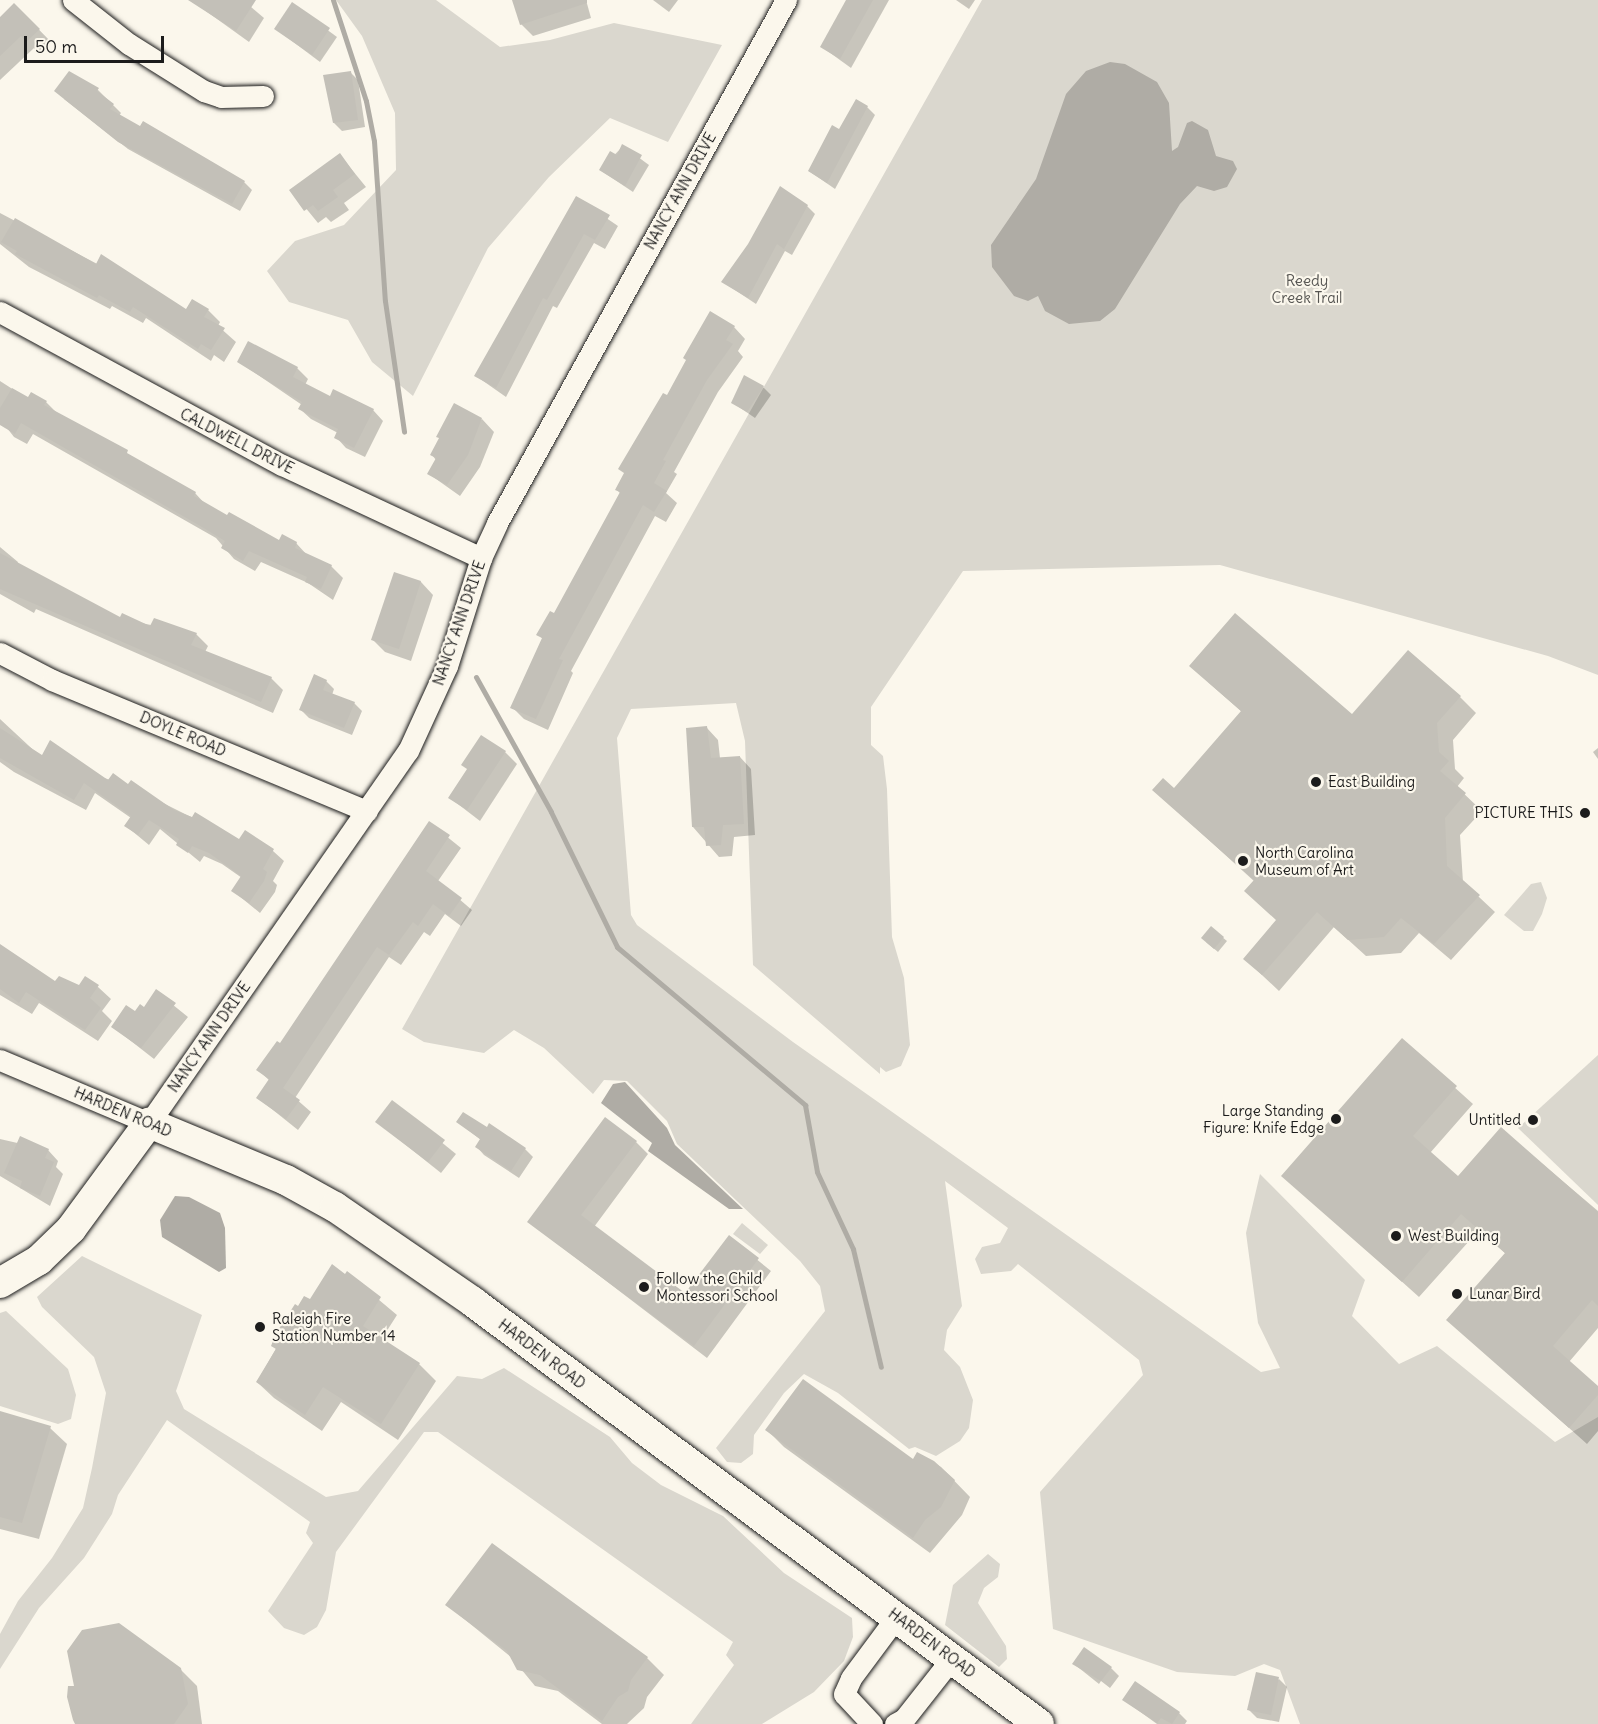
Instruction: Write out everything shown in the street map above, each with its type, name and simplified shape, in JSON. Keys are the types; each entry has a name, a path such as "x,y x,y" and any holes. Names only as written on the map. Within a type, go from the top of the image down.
{"street":[{"path":"73,0 129,44 204,91 221,97 263,96"},
{"name":"NANCY ANN DRIVE","path":"0,1283 39,1260 64,1237 149,1123 408,751 447,666 481,558 786,0"},
{"name":"CALDWELL DRIVE","path":"0,312 282,465 481,558"},
{"name":"DOYLE ROAD","path":"0,653 52,680 367,811"},
{"name":"HARDEN ROAD","path":"0,1060 286,1179 335,1207 479,1307 897,1616 1039,1724"},
{"path":"872,1724 844,1694 851,1677 897,1616"},
{"path":"895,1724 904,1719 952,1658"}],"green space":[{"path":"336,0 436,0 500,47 550,40 614,23 722,45 668,142 610,118 549,177 488,248 413,396 372,362 348,320 289,302 267,271 295,241 344,225 396,170 395,113 362,36"},
{"name":"Reedy Creek Trail","path":"982,0 1598,0 1598,675 1548,656 1220,565 963,571 871,707 871,745 883,756 887,789 892,937 904,978 910,1045 901,1066 886,1072 880,1067 880,1074 753,965 745,741 736,703 631,709 617,738 631,915 637,925 793,1042 1261,1372 1280,1368 1258,1323 1246,1233 1260,1174 1365,1280 1352,1316 1399,1364 1437,1346 1555,1442 1598,1417 1598,1724 1300,1724 1280,1670 1264,1664 1235,1676 1177,1672 1053,1629 1040,1492 1143,1375 1139,1360 1018,1264 1011,1271 981,1274 975,1259 982,1247 1000,1243 1008,1228 945,1181 962,1306 947,1330 944,1350 960,1367 973,1400 969,1428 960,1441 936,1456 915,1447 909,1449 838,1393 804,1374 784,1393 754,1435 753,1454 741,1463 727,1462 716,1448 825,1311 820,1286 800,1261 677,1144 667,1121 627,1081 604,1080 593,1094 544,1048 514,1030 484,1053 424,1042 402,1029"},
{"path":"1541,882 1547,898 1542,914 1533,931 1524,931 1504,915 1531,884"},
{"path":"1598,1055 1598,1205 1518,1128"},
{"path":"742,1223 768,1245 760,1254 733,1234"},
{"path":"82,1256 202,1315 176,1391 184,1409 326,1497 358,1491 457,1376 482,1379 504,1368 610,1437 632,1463 661,1485 723,1516 784,1573 852,1618 853,1637 844,1661 814,1692 762,1724 691,1724 734,1665 726,1655 733,1642 438,1432 424,1432 336,1552 326,1610 317,1627 304,1635 284,1628 268,1611 313,1543 306,1533 310,1522 167,1420 118,1495 112,1514 84,1558 39,1608 0,1669 0,1634 18,1601 52,1558 83,1508 92,1468 106,1393 94,1357 42,1307 37,1297"},
{"path":"6,1311 68,1369 76,1395 71,1419 58,1424 0,1406 0,1313"},
{"path":"988,1554 1000,1564 998,1577 984,1588 978,1603 1006,1646 1007,1659 999,1667 945,1625 953,1585"}],"shaded area":[{"path":"1110,62 1125,64 1157,82 1169,103 1172,151 1178,147 1187,123 1192,121 1208,130 1216,156 1233,161 1237,169 1227,187 1214,191 1197,186 1180,204 1115,309 1100,321 1069,324 1045,311 1038,296 1028,301 1014,296 992,267 991,245 1036,179 1066,94 1086,71"},
{"path":"625,1082 667,1128 675,1145 743,1209 729,1209 648,1151 652,1143 601,1103 613,1084"},
{"path":"175,1196 189,1197 220,1213 225,1228 226,1268 219,1272 162,1237 160,1220"}],"building":[{"path":"188,0 256,0 236,31"},
{"path":"512,0 587,0 587,3 520,25"},
{"path":"846,0 873,0 840,59 820,47"},
{"path":"292,2 330,28 312,55 274,29"},
{"path":"14,3 40,29 26,42 21,36 0,56 0,17"},
{"path":"69,71 99,88 97,91 114,104 110,109 140,126 143,121 245,181 232,204 118,142 54,91"},
{"path":"351,71 358,120 333,123 323,75"},
{"path":"856,99 868,106 827,183 808,171 832,125 839,129"},
{"path":"622,144 642,155 625,186 599,170 610,151 617,155"},
{"path":"340,153 355,174 333,190 338,197 318,211 313,205 304,211 289,190"},
{"path":"780,186 808,205 784,249 777,244 748,298 721,282 748,244"},
{"path":"576,196 610,215 595,240 584,234 547,300 543,298 496,388 474,376"},
{"path":"15,218 96,264 101,254 186,309 192,299 209,309 204,317 225,328 211,350 201,344 198,349 133,307 130,312 99,295 97,298 15,254 17,251 1,242"},
{"path":"710,311 735,326 726,340 733,344 707,380 663,460 666,461 654,483 667,491 654,512 643,505 559,659 563,660 536,719 510,708 542,638 536,635 550,611 554,613 620,492 615,490 624,473 618,469 663,393 667,395 686,360 683,358"},
{"path":"248,341 298,367 293,377 330,396 333,389 374,409 354,448 334,438 338,429 298,409 302,402 237,362"},
{"path":"744,375 764,386 747,412 731,403"},
{"path":"12,388 28,397 31,392 47,401 44,405 128,450 127,453 196,492 194,496 227,515 229,512 279,540 282,534 297,542 295,548 332,565 321,589 305,582 307,577 249,551 243,561 221,548 225,541 21,423 15,434 0,425 0,408"},
{"path":"454,403 482,418 468,455 447,485 427,474 436,458 430,455 439,438 436,437"},
{"path":"0,553 120,617 122,613 150,626 154,618 197,633 191,645 272,677 261,702 0,589"},
{"path":"394,572 421,581 399,649 371,640"},
{"name":"East Building","path":"1235,613 1352,714 1408,650 1461,696 1437,723 1439,752 1449,761 1440,771 1466,793 1445,818 1447,866 1480,895 1434,944 1401,918 1384,937 1348,940 1317,912 1262,975 1243,959 1276,920 1244,891 1254,880 1152,790 1163,778 1174,788 1241,711 1189,666"},
{"path":"314,674 327,680 323,690 355,702 344,728 299,710"},
{"path":"707,726 711,758 740,756 744,824 723,825 721,845 706,846 704,827 692,827 686,728"},
{"path":"0,728 42,755 50,740 108,780 113,773 128,784 131,780 174,810 192,817 195,812 239,839 245,830 274,849 263,869 267,872 264,881 249,903 231,891 241,876 209,853 192,846 188,853 176,845 179,839 149,820 138,835 124,826 131,816 84,783 74,800 0,758"},
{"path":"481,735 506,751 467,810 448,798 467,769 461,765"},
{"path":"429,821 450,835 426,871 462,898 449,916 433,904 418,926 413,922 389,955 377,947 283,1088 300,1100 286,1119 256,1098 269,1079 256,1070 277,1041 280,1043"},
{"path":"1211,926 1224,937 1214,949 1201,938"},
{"path":"0,944 55,981 59,976 79,985 85,976 99,985 90,998 101,1008 85,1030 26,992 19,1003 0,989"},
{"path":"156,989 176,1003 141,1048 111,1027 126,1005 135,1011 140,1004 144,1007"},
{"name":"West Building","path":"1402,1038 1457,1086 1413,1136 1458,1176 1501,1127 1598,1212 1598,1306 1592,1300 1553,1346 1598,1386 1598,1395 1569,1428 1446,1320 1505,1253 1461,1214 1402,1282 1281,1176"},
{"path":"392,1100 445,1140 428,1162 375,1122"},
{"path":"463,1112 487,1127 489,1123 526,1148 511,1171 475,1147 480,1139 456,1122"},
{"path":"605,1117 637,1141 581,1215 685,1293 729,1235 759,1258 694,1346 527,1222"},
{"path":"20,1136 49,1149 45,1158 54,1162 40,1196 20,1188 22,1181 4,1173"},
{"path":"332,1264 345,1274 347,1271 381,1297 363,1326 420,1363 381,1424 323,1387 305,1415 256,1382 276,1349 271,1346 276,1333 295,1304 298,1306 304,1296 310,1299"},
{"path":"803,1379 913,1459 917,1452 934,1461 955,1480 941,1507 925,1520 913,1538 765,1430"},
{"path":"0,1411 51,1426 22,1523 0,1517"},
{"path":"492,1543 648,1657 631,1680 628,1691 618,1697 602,1721 540,1675 517,1670 507,1651 445,1605"},
{"path":"119,1623 181,1668 188,1704 174,1724 75,1724 67,1697 68,1686 74,1686 67,1651 82,1630"},
{"path":"1084,1647 1112,1667 1101,1681 1072,1664"},
{"path":"1256,1672 1279,1677 1271,1715 1247,1710"},
{"path":"1135,1681 1180,1712 1172,1724 1161,1718 1157,1723 1122,1700"}],"waterway":[{"path":"333,0 366,101 374,141 385,301 404,432"},
{"path":"476,677 551,812 617,947 805,1105 817,1172 853,1249 881,1367"}],"place":[{"name":"East Building","path":"1316,782"},
{"name":"PICTURE THIS","path":"1585,813"},
{"name":"North Carolina Museum of Art","path":"1243,861"},
{"name":"Large Standing Figure: Knife Edge","path":"1336,1119"},
{"name":"Untitled","path":"1533,1120"},
{"name":"West Building","path":"1396,1236"},
{"name":"Follow the Child Montessori School","path":"644,1287"},
{"name":"Lunar Bird","path":"1457,1294"},
{"name":"Raleigh Fire Station Number 14","path":"260,1327"}]}
